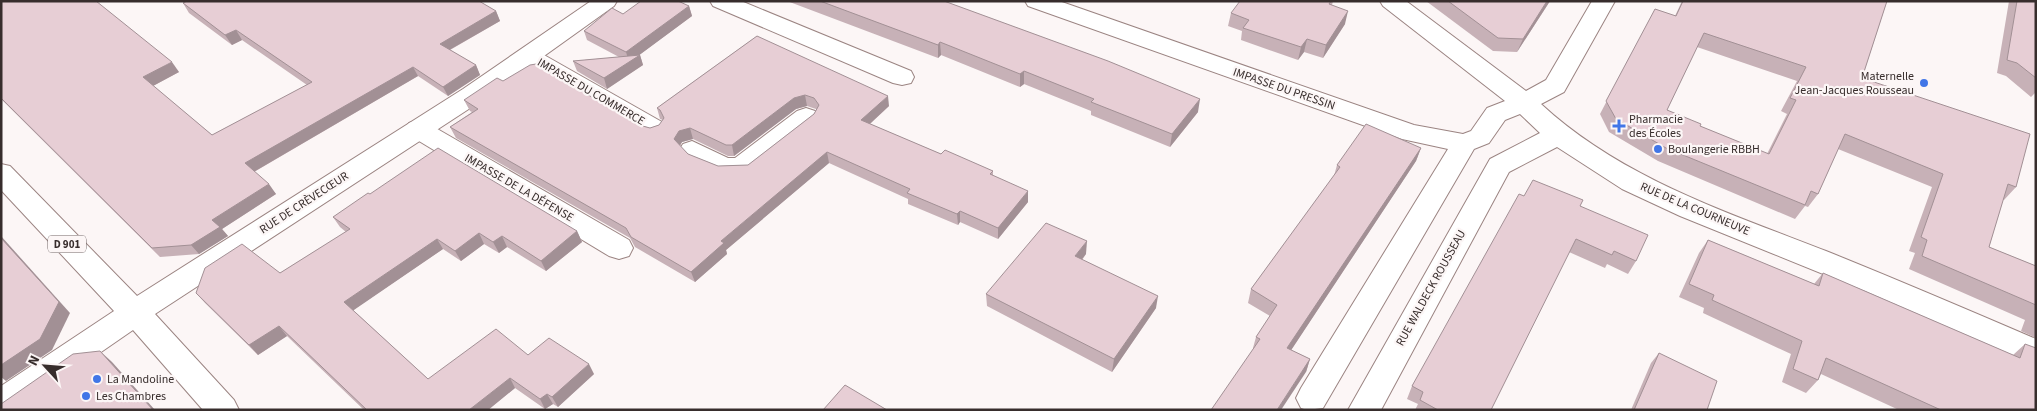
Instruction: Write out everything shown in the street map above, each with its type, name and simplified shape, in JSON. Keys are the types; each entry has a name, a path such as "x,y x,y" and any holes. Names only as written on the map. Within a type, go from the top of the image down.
{"street":[{"name":"RUE DE CRÈVECŒUR","path":"1,403 135,313 529,56 606,1"},
{"path":"721,1 902,77"},
{"name":"IMPASSE DU PRESSIN","path":"1036,1 1411,134 1465,143"},
{"name":"RUE DE LA COURNEUVE","path":"1391,1 1489,74 1558,135 1632,182 1690,209 1875,284 2036,353"},
{"path":"1312,398 1465,143 1480,137 1496,114 1524,103 1555,86 1604,1"},
{"name":"IMPASSE DU COMMERCE","path":"529,56 653,128"},
{"path":"1496,114 1499,166 1558,135"},
{"path":"692,150 726,167 741,167 806,117"},
{"name":"IMPASSE DE LA DÉFENSE","path":"418,129 619,248"},
{"name":"RUE WALDECK ROUSSEAU","path":"1364,410 1499,166"},
{"name":"D 901","path":"1,173 94,273 135,313 224,410"}],"building":[{"path":"1,1 96,1 172,62 143,77 212,135 312,82 236,30 225,35 183,3 187,1 479,1 496,11 440,44 476,65 443,87 413,67 245,163 269,184 212,220 220,227 191,245 152,248 1,98"},
{"path":"641,1 678,1 689,6 626,52 584,31 612,8 623,14"},
{"path":"820,1 944,1 1108,61 1200,99 1172,134 1091,102 1094,99 1024,71 1020,74 940,42 938,45"},
{"path":"1240,1 1331,1 1329,4 1348,11 1326,45 1307,39 1301,47 1243,28 1249,20 1231,13"},
{"path":"1448,1 1547,1 1523,39 1498,38"},
{"path":"1683,1 1887,1 1862,78 2030,134 2016,187 2008,184 1989,247 2036,266 2036,305 1922,256 1927,240 1921,237 1943,174 1845,134 1818,194 1811,191 1805,205 1666,148 1616,119 1606,101 1655,9 1676,16","holes":["1704,33 1806,67 1790,98 1796,100 1769,154 1700,126 1701,124 1667,110"]},
{"path":"2017,1 2036,1 2036,78 2017,63 2007,60"},
{"path":"757,36 888,96 861,120 941,154 945,150 993,171 990,174 1028,191 998,228 960,211 957,214 907,193 910,189 827,152 721,241 724,243 691,272 631,237 626,228 450,127 478,109 464,100 497,78 503,81 530,65 536,64 639,125 650,128 659,125 664,118 657,108","holes":["805,95 814,98 819,105 814,114 748,165 718,166 688,154 674,139 679,131 690,128 726,145 732,145 794,98"]},
{"path":"640,55 604,78 573,61"},
{"path":"1366,124 1421,148 1287,348 1310,359 1277,410 1211,410 1260,339 1256,337 1277,305 1251,289 1340,167 1337,165"},
{"path":"438,148 577,231 541,261 502,236 493,242 479,233 455,251 437,239 344,302 428,379 496,329 528,355 549,338 589,364 552,397 547,394 540,399 510,378 469,410 367,410 279,326 249,345 196,293 205,268 242,244 280,273 350,229 333,217"},
{"path":"1533,180 1583,200 1580,206 1648,235 1636,261 1614,251 1612,255 1576,239 1491,410 1438,410 1420,400 1423,392 1412,386 1519,194 1524,196"},
{"path":"1046,223 1087,241 1075,256 1158,296 1114,359 986,294"},
{"path":"1,238 59,302 40,339 1,365"},
{"path":"1708,240 1819,286 1823,273 2020,358 2025,344 2036,348 2036,410 1941,410 1826,358 1818,380 1793,369 1802,341 1712,300 1714,295 1689,284"},
{"path":"100,351 153,410 1,410 1,404 73,354"},
{"path":"1659,353 1717,381 1707,410 1634,410"},
{"path":"845,385 887,410 823,410"}],"place":[{"name":"Maternelle Jean-Jacques Rousseau","path":"1924,83"},
{"name":"Pharmacie des Écoles","path":"1619,126"},
{"name":"Boulangerie RBBH","path":"1658,149"},
{"name":"La Mandoline","path":"97,379"},
{"name":"Les Chambres","path":"86,396"}]}
